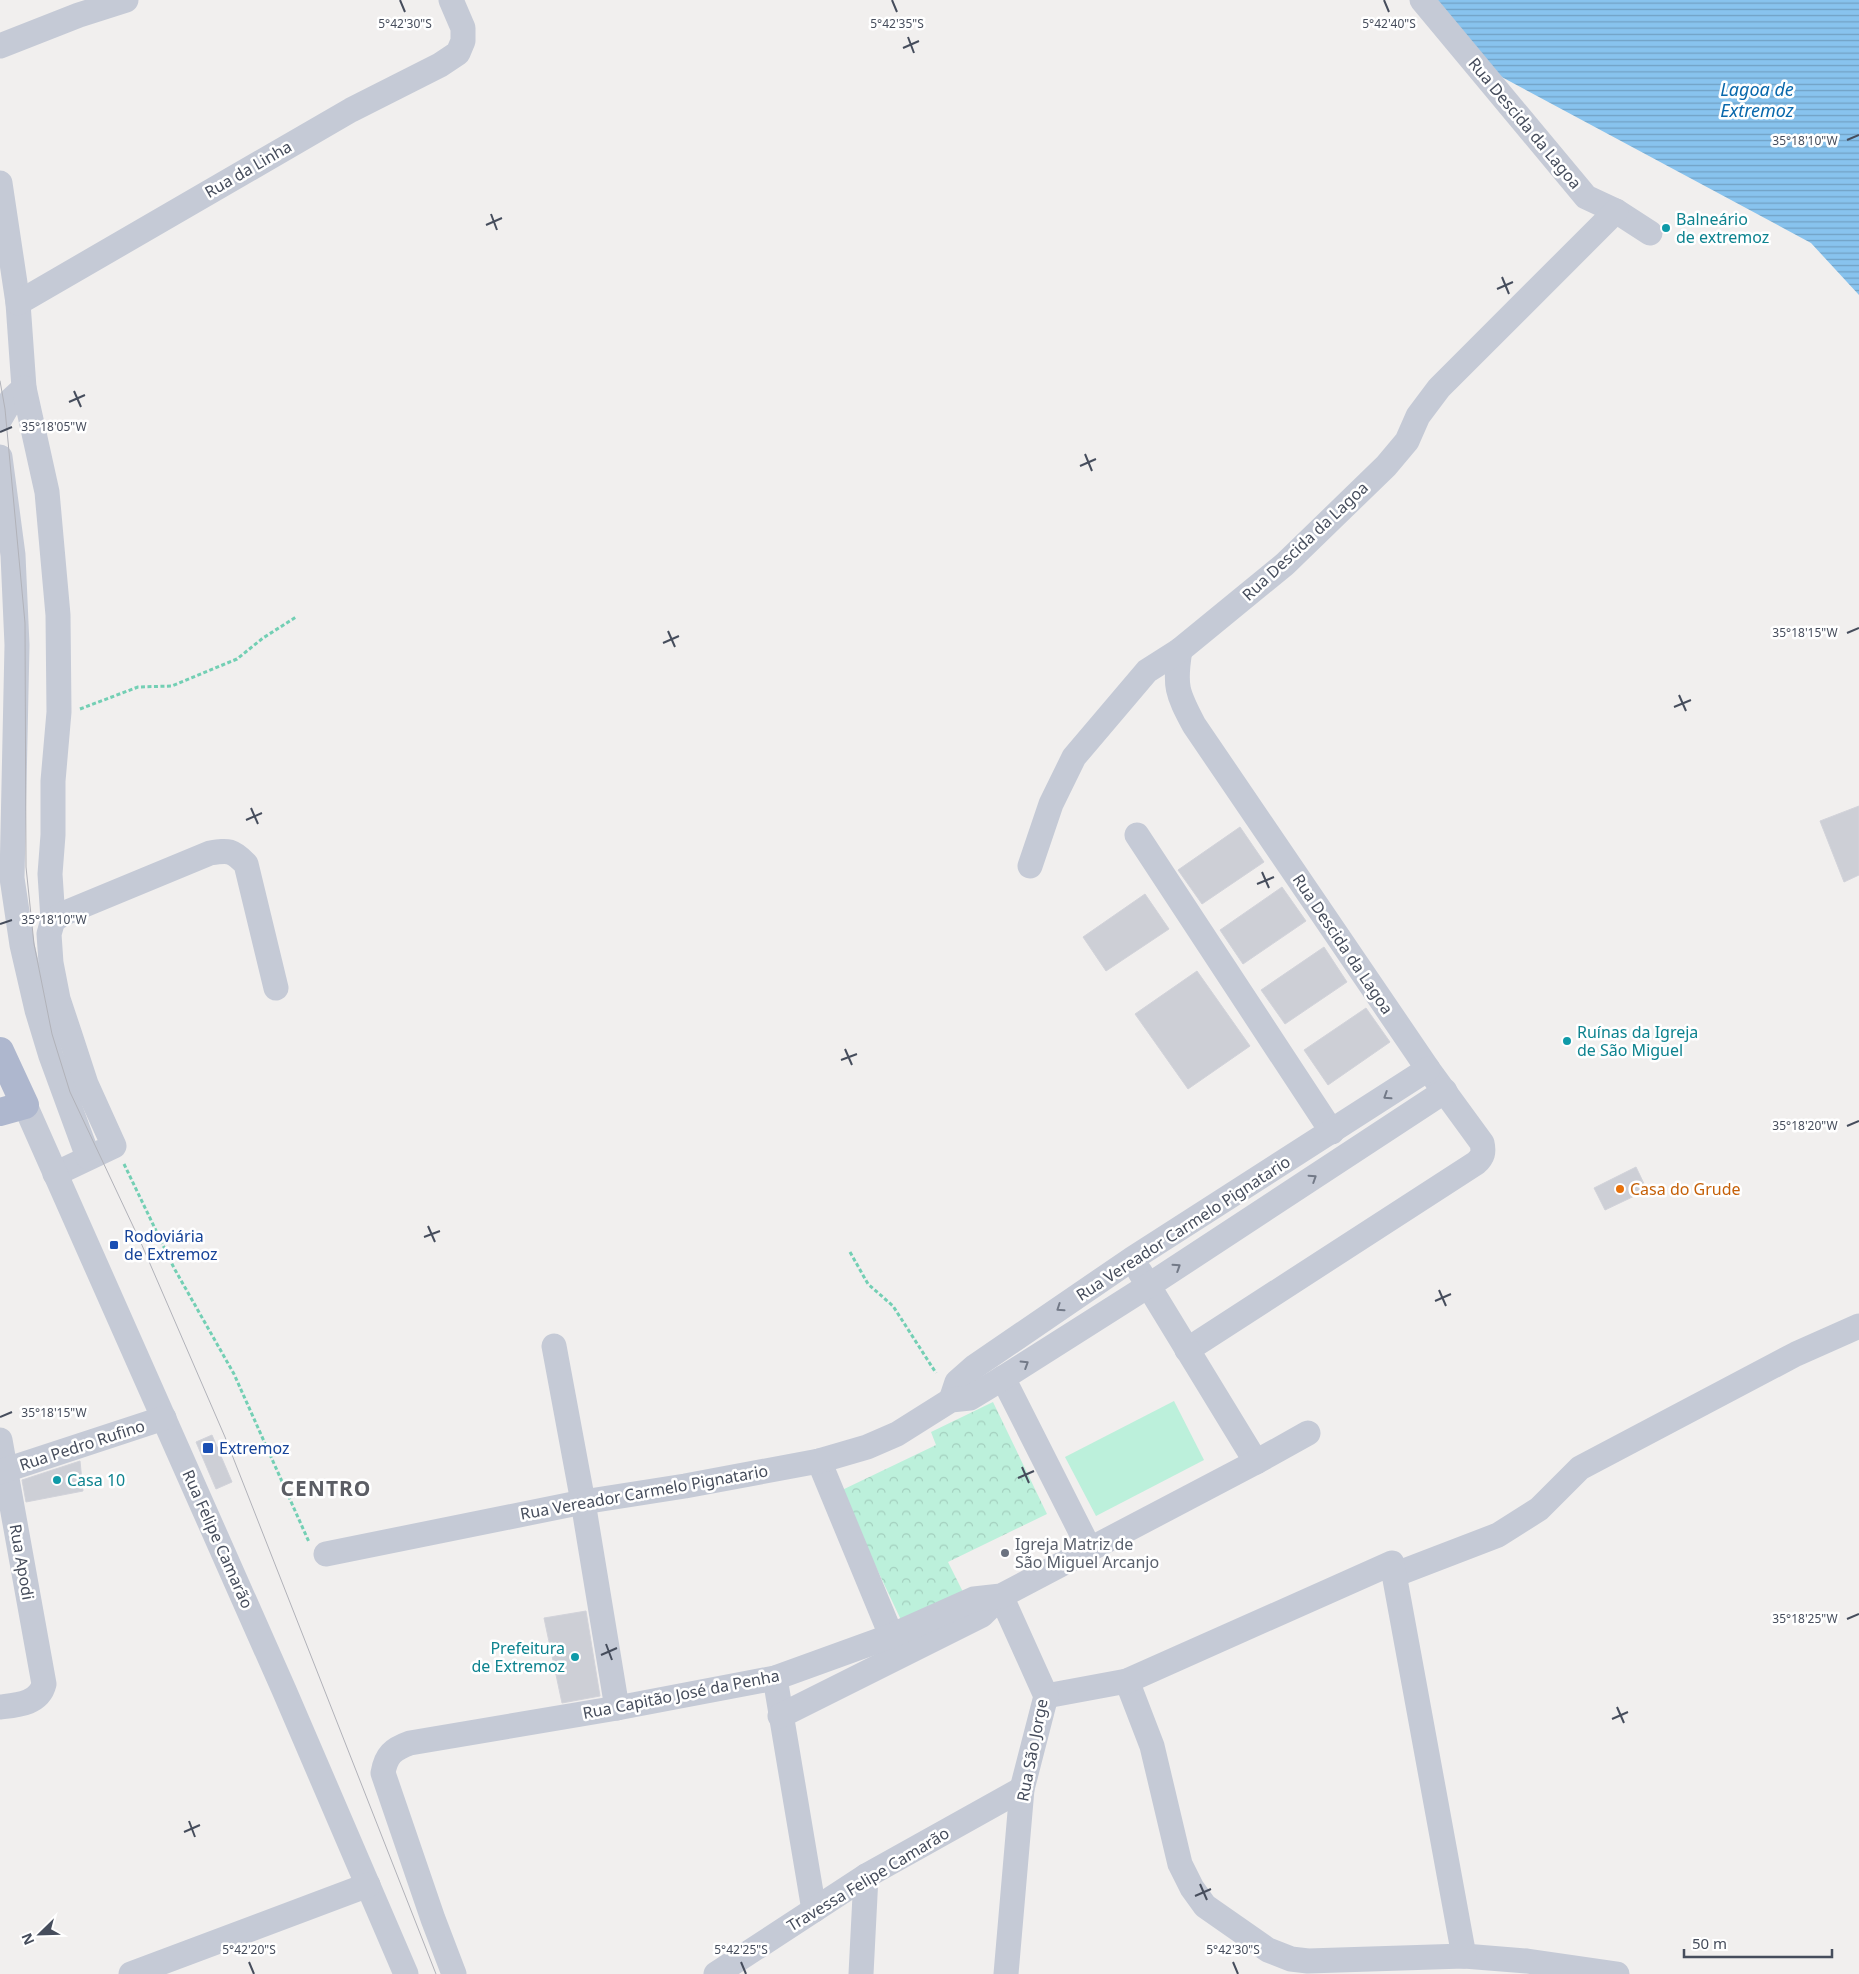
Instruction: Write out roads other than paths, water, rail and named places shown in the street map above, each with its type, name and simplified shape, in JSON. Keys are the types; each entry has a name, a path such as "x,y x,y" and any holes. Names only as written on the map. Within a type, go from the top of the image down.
{"main road":[{"path":"1,1058 13,1109"}],"street":[{"path":"0,46 79,15 126,0"},
{"name":"Rua da Linha","path":"18,303 351,110 440,65 458,53 463,41 463,28 451,0"},
{"name":"Rua Descida da Lagoa","path":"1187,1350 1476,1163 1482,1157 1482,1143 1428,1069 1194,725 1179,696 1176,672 1180,650 1284,564 1386,466 1407,441 1418,416 1439,388 1616,211 1586,197 1422,0"},
{"path":"0,183 18,303 24,388 47,492 58,615 60,666 50,874 53,920 49,934 51,963 58,999 86,1084 114,1146 55,1174"},
{"path":"1616,211 1650,233"},
{"path":"0,419 11,400 24,388"},
{"path":"0,457 13,555 16,645 12,878 22,946 37,1010 51,1056 88,1157"},
{"path":"1030,866 1051,804 1074,757 1147,671 1180,650"},
{"path":"1137,835 1332,1132"},
{"path":"53,920 64,913 210,852 229,850 246,864 276,988"},
{"name":"Rua Vereador Carmelo Pignatario","path":"951,1400 957,1382 974,1367 1132,1259 1428,1069"},
{"name":"Rua Vereador Carmelo Pignatario","path":"326,1554 583,1502 685,1486 819,1460 867,1447 896,1434 951,1400 970,1398 1003,1378 1148,1286 1445,1091"},
{"name":"Rua Felipe Camarão","path":"13,1109 55,1174 164,1418 406,1974"},
{"path":"1132,1259 1256,1462"},
{"path":"1394,1576 1498,1535 1539,1509 1580,1468 1796,1354 1859,1326"},
{"path":"554,1346 583,1502 617,1708"},
{"path":"1003,1378 1089,1548"},
{"name":"Rua Pedro Rufino","path":"3,1471 164,1418"},
{"name":"Rua Capitão José da Penha","path":"780,1716 974,1599 1001,1596 1308,1433"},
{"name":"Rua Apodi","path":"0,1440 3,1471 44,1684 42,1691 30,1701 0,1706"},
{"path":"819,1460 895,1646"},
{"path":"1046,1696 1127,1681 1392,1563 1464,1956"},
{"name":"Rua São Jorge","path":"1001,1596 1046,1696 1022,1789 1006,1974"},
{"name":"Rua Capitão José da Penha","path":"454,1974 432,1919 383,1772 385,1762 391,1751 410,1743 617,1708 775,1678 895,1646"},
{"path":"775,1678 814,1910"},
{"path":"1127,1681 1152,1746 1180,1864 1192,1888 1205,1906 1268,1950 1291,1959 1308,1961 1464,1956 1527,1961 1617,1974"},
{"name":"Travessa Felipe Camarão","path":"716,1974 866,1876 1022,1789"},
{"path":"861,1974 866,1876"},
{"path":"131,1974 368,1884"}],"water":[{"name":"Lagoa de Extremoz","path":"1434,0 1859,0 1859,295 1811,243 1498,75"}],"tram line":[{"path":"0,381 5,409 25,623 26,867 34,944 52,1034 70,1092 141,1243 225,1437 436,1974"}],"place":[{"name":"Balneário de extremoz","path":"1666,228"},
{"name":"Ruínas da Igreja de São Miguel","path":"1567,1041"},
{"name":"Casa do Grude","path":"1620,1189"},
{"name":"Rodoviária de Extremoz","path":"114,1245"},
{"name":"Extremoz","path":"208,1448"},
{"name":"Casa 10","path":"57,1480"},
{"name":"Igreja Matriz de São Miguel Arcanjo","path":"1005,1553"},
{"name":"Prefeitura de Extremoz","path":"575,1657"}],"district":[{"name":"CENTRO","path":"326,1489"}]}
